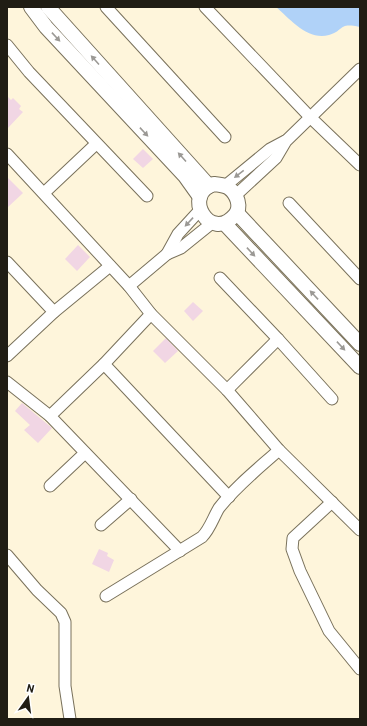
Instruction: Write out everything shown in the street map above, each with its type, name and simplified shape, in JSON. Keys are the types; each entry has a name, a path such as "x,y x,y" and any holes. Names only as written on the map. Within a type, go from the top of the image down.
{"street":[{"path":"31,7 46,27 203,197"},
{"path":"48,7 203,197 205,218 218,223 360,367"},
{"path":"106,7 225,138"},
{"path":"205,7 310,117 360,165"},
{"path":"7,46 96,144 147,196"},
{"path":"236,196 276,158 286,141 360,69"},
{"path":"225,186 270,150 286,141"},
{"path":"44,193 96,144"},
{"path":"7,154 129,286 151,314 227,390 279,450 360,530"},
{"path":"129,286 167,254 181,248 218,223 231,219 237,213 238,202 236,196 230,189 225,186 214,184 203,197 178,234 167,254"},
{"path":"289,203 360,279"},
{"path":"237,213 360,344"},
{"path":"8,264 54,312"},
{"path":"7,356 54,312 110,266"},
{"path":"220,278 332,399"},
{"path":"50,416 104,364 151,314"},
{"path":"227,390 278,339"},
{"path":"104,364 229,497"},
{"path":"7,382 50,416 180,551"},
{"path":"106,596 202,537 208,530 219,509 229,497 279,450"},
{"path":"50,486 85,453"},
{"path":"101,525 131,499"},
{"path":"332,502 293,538 292,549 300,571 329,630 360,669"},
{"path":"7,555 37,590 61,613 65,622 65,686 70,719"}],"water":[{"path":"276,7 360,7 360,27 348,25 329,35 314,35 293,23"}],"building":[{"path":"7,96 11,100 13,98 21,106 19,109 23,112 7,129"},
{"path":"143,149 153,159 143,168 133,159"},
{"path":"7,177 23,193 7,208"},
{"path":"78,245 90,257 77,271 65,259"},
{"path":"193,302 203,311 193,321 184,311"},
{"path":"166,338 178,351 165,363 153,351"},
{"path":"22,403 52,428 38,443 24,430 30,425 15,411"},
{"path":"99,549 108,553 107,556 114,560 109,572 92,564"}]}
